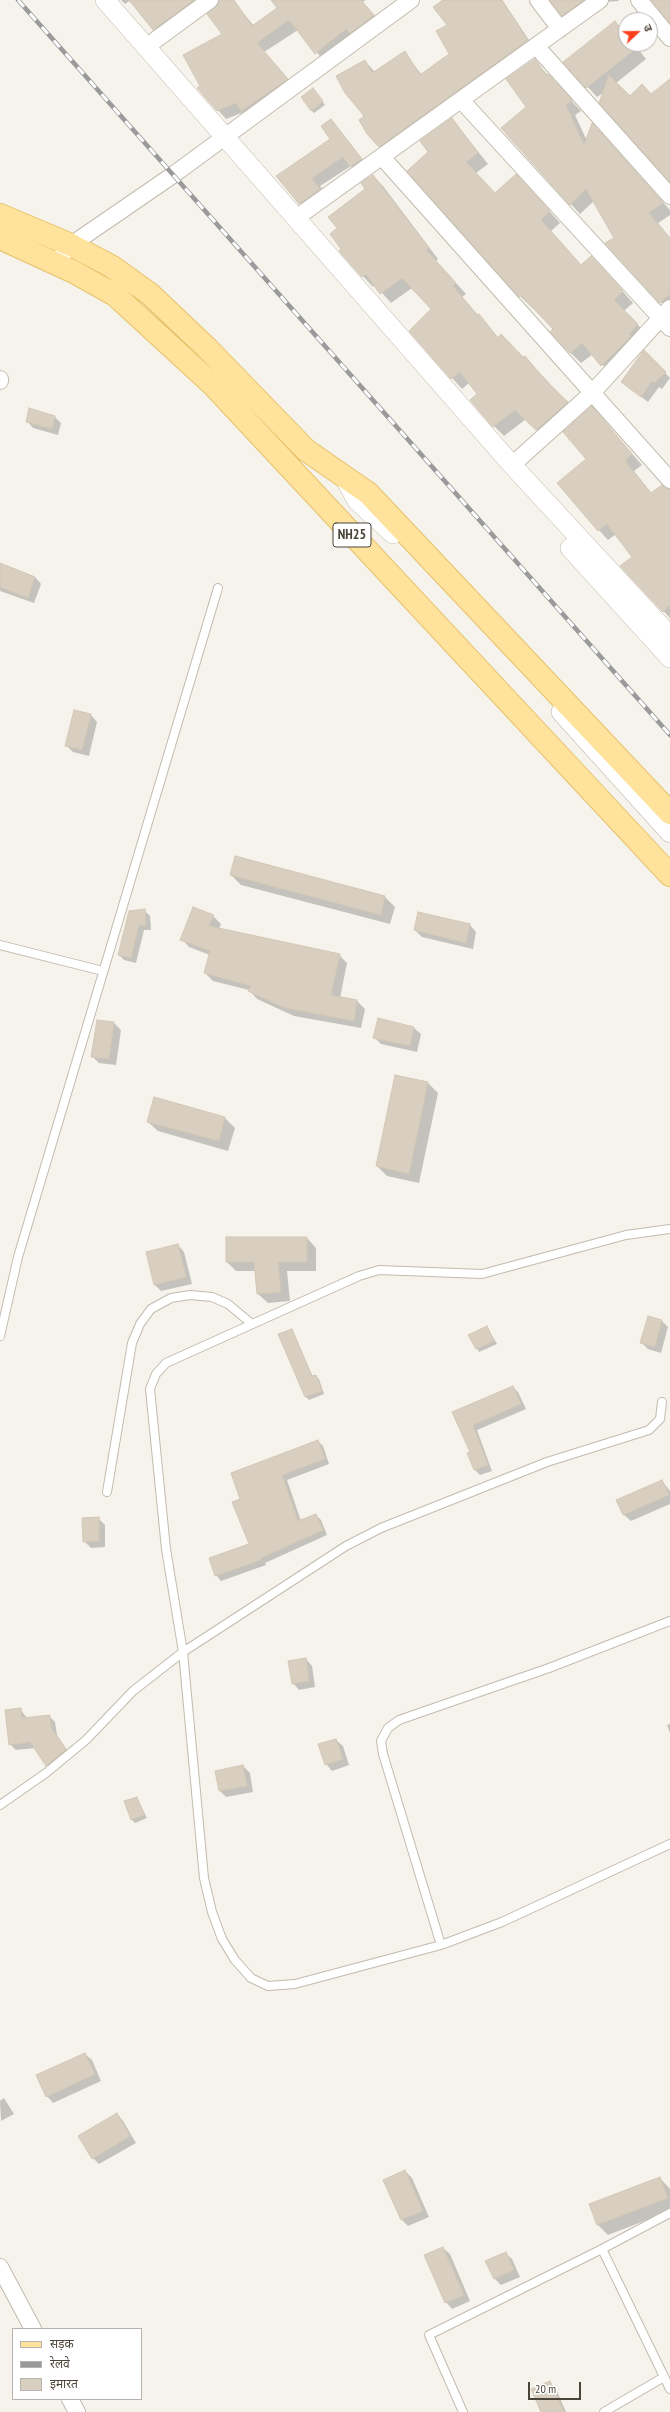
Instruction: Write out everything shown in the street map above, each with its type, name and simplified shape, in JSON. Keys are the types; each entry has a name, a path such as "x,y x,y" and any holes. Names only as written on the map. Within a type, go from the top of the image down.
{"main road":[{"name":"NH25","path":"0,215 71,245 111,266 150,294 208,349 306,450 368,493 670,813"},
{"name":"NH25","path":"0,238 55,263 115,295 214,386 670,875"}],"street":[{"path":"105,0 486,436 506,467 670,658"},
{"path":"146,47 210,0"},
{"path":"55,263 71,245 173,175 224,136 411,0"},
{"path":"538,0 560,29"},
{"path":"296,218 600,0"},
{"path":"638,0 670,38"},
{"path":"536,46 670,196"},
{"path":"461,100 667,318 591,394 506,467"},
{"path":"382,157 591,394 670,480"},
{"path":"506,467 670,636"},
{"path":"344,477 357,501 378,519 532,680 670,834"},
{"path":"324,504 334,508 349,519 509,691 670,870"},
{"path":"0,2267 32,2328"},
{"path":"71,2400 77,2412"}],"lane":[{"path":"0,1336 18,1257 218,588"},
{"path":"0,945 104,971"},
{"path":"670,1230 626,1235 482,1274 379,1270 359,1276 166,1363 156,1374 150,1389 166,1549 183,1652 204,1878 212,1912 222,1938 240,1966 250,1978 268,1986 295,1984 441,1945 502,1922 670,1844"},
{"path":"107,1492 132,1343 140,1324 150,1309 171,1298 190,1295 212,1297 228,1304 252,1324"},
{"path":"0,1805 68,1754 133,1692 183,1652 346,1546 380,1528 521,1472 649,1430 660,1419 662,1402"},
{"path":"441,1945 383,1754 382,1741 388,1728 399,1720 542,1670 670,1621"},
{"path":"463,2412 429,2335 602,2249 670,2213"},
{"path":"602,2249 670,2389"},
{"path":"604,2412 664,2377"}],"building":[{"path":"129,0 194,0 153,30"},
{"path":"219,0 234,0 252,26 277,8 271,0 361,0 374,15 350,33 346,29 315,54 290,21 287,21 257,43 288,79 241,111 236,103 217,111 197,88 200,86 183,55 222,34 207,14 216,7"},
{"path":"443,0 502,0 528,40 379,147 367,134 359,120 364,116 345,93 336,76 365,60 372,73 405,51 420,75 449,54 436,31 447,25 433,7"},
{"path":"550,0 584,0 562,16"},
{"path":"651,0 670,0 670,23"},
{"path":"615,21 618,25 618,52 632,52 586,88 563,62"},
{"path":"535,59 547,76 548,74 572,100 566,105 584,145 592,123 663,203 649,213 670,238 670,294 660,303 605,243 614,238 586,189 570,205 501,128 526,107 506,79"},
{"path":"609,75 630,96 642,84 651,94 670,79 670,182 599,103"},
{"path":"313,88 323,101 311,111 301,97"},
{"path":"452,118 478,153 466,162 495,193 516,174 550,211 541,220 581,265 591,256 623,291 614,300 638,324 629,334 631,336 601,366 582,343 570,353 550,332 553,329 521,295 519,297 407,171 428,152 420,141"},
{"path":"331,119 362,159 350,167 343,157 312,178 320,189 299,204 276,176 330,139 321,126"},
{"path":"373,175 429,248 426,250 456,283 453,286 477,315 479,314 498,338 501,334 523,357 525,356 546,381 568,402 536,430 515,410 493,427 470,400 477,394 460,372 451,379 409,331 431,309 402,278 380,294 366,274 362,277 339,251 341,249 330,234 337,228 328,217 365,189 361,183"},
{"path":"644,350 666,372 654,383 652,381 641,397 621,382"},
{"path":"592,406 632,454 625,461 651,493 662,485 670,489 670,605 663,612 620,566 632,557 607,524 598,531 557,483 586,459 563,432"},
{"path":"29,408 55,416 52,429 26,422"},
{"path":"0,563 35,577 28,598 0,587"},
{"path":"74,710 91,714 82,750 65,746"},
{"path":"235,856 385,896 381,915 230,875"},
{"path":"193,907 214,915 209,926 340,954 331,995 357,1000 354,1021 285,1008 248,991 251,986 204,973 210,951 180,940"},
{"path":"145,909 146,925 139,925 131,958 118,955 129,911"},
{"path":"418,912 470,924 466,943 414,930"},
{"path":"378,1018 414,1027 410,1046 373,1038"},
{"path":"97,1020 114,1022 109,1059 91,1057"},
{"path":"395,1075 428,1082 409,1174 376,1166"},
{"path":"154,1097 225,1117 219,1141 147,1122"},
{"path":"226,1237 307,1237 307,1262 278,1262 281,1292 257,1294 254,1262 226,1262"},
{"path":"178,1244 186,1277 154,1285 146,1252"},
{"path":"648,1316 662,1320 655,1347 640,1343"},
{"path":"487,1326 494,1341 476,1349 468,1335"},
{"path":"292,1329 312,1376 316,1375 322,1391 305,1397 278,1334"},
{"path":"513,1386 521,1404 473,1425 488,1465 474,1470 467,1453 470,1452 452,1412"},
{"path":"318,1440 325,1459 282,1475 298,1521 316,1514 323,1530 261,1558 261,1560 215,1576 209,1558 249,1544 232,1502 240,1499 231,1473"},
{"path":"662,1480 669,1495 623,1515 616,1500"},
{"path":"99,1517 99,1541 83,1542 82,1518"},
{"path":"306,1658 309,1681 292,1684 288,1661"},
{"path":"21,1708 22,1718 50,1715 51,1728 66,1749 46,1766 30,1742 9,1745 5,1710"},
{"path":"336,1739 343,1759 325,1765 318,1744"},
{"path":"243,1765 247,1786 219,1791 215,1771"},
{"path":"137,1797 144,1815 131,1820 124,1801"},
{"path":"85,2053 95,2074 46,2097 36,2075"},
{"path":"117,2113 130,2136 92,2159 78,2136"},
{"path":"405,2170 423,2211 401,2220 383,2180"},
{"path":"660,2177 668,2198 597,2225 589,2204"},
{"path":"443,2247 464,2295 445,2303 424,2255"},
{"path":"506,2252 514,2270 494,2279 485,2261"},
{"path":"550,2381 564,2412 541,2412 531,2389"}],"railway":[{"path":"18,0 670,735"}]}
